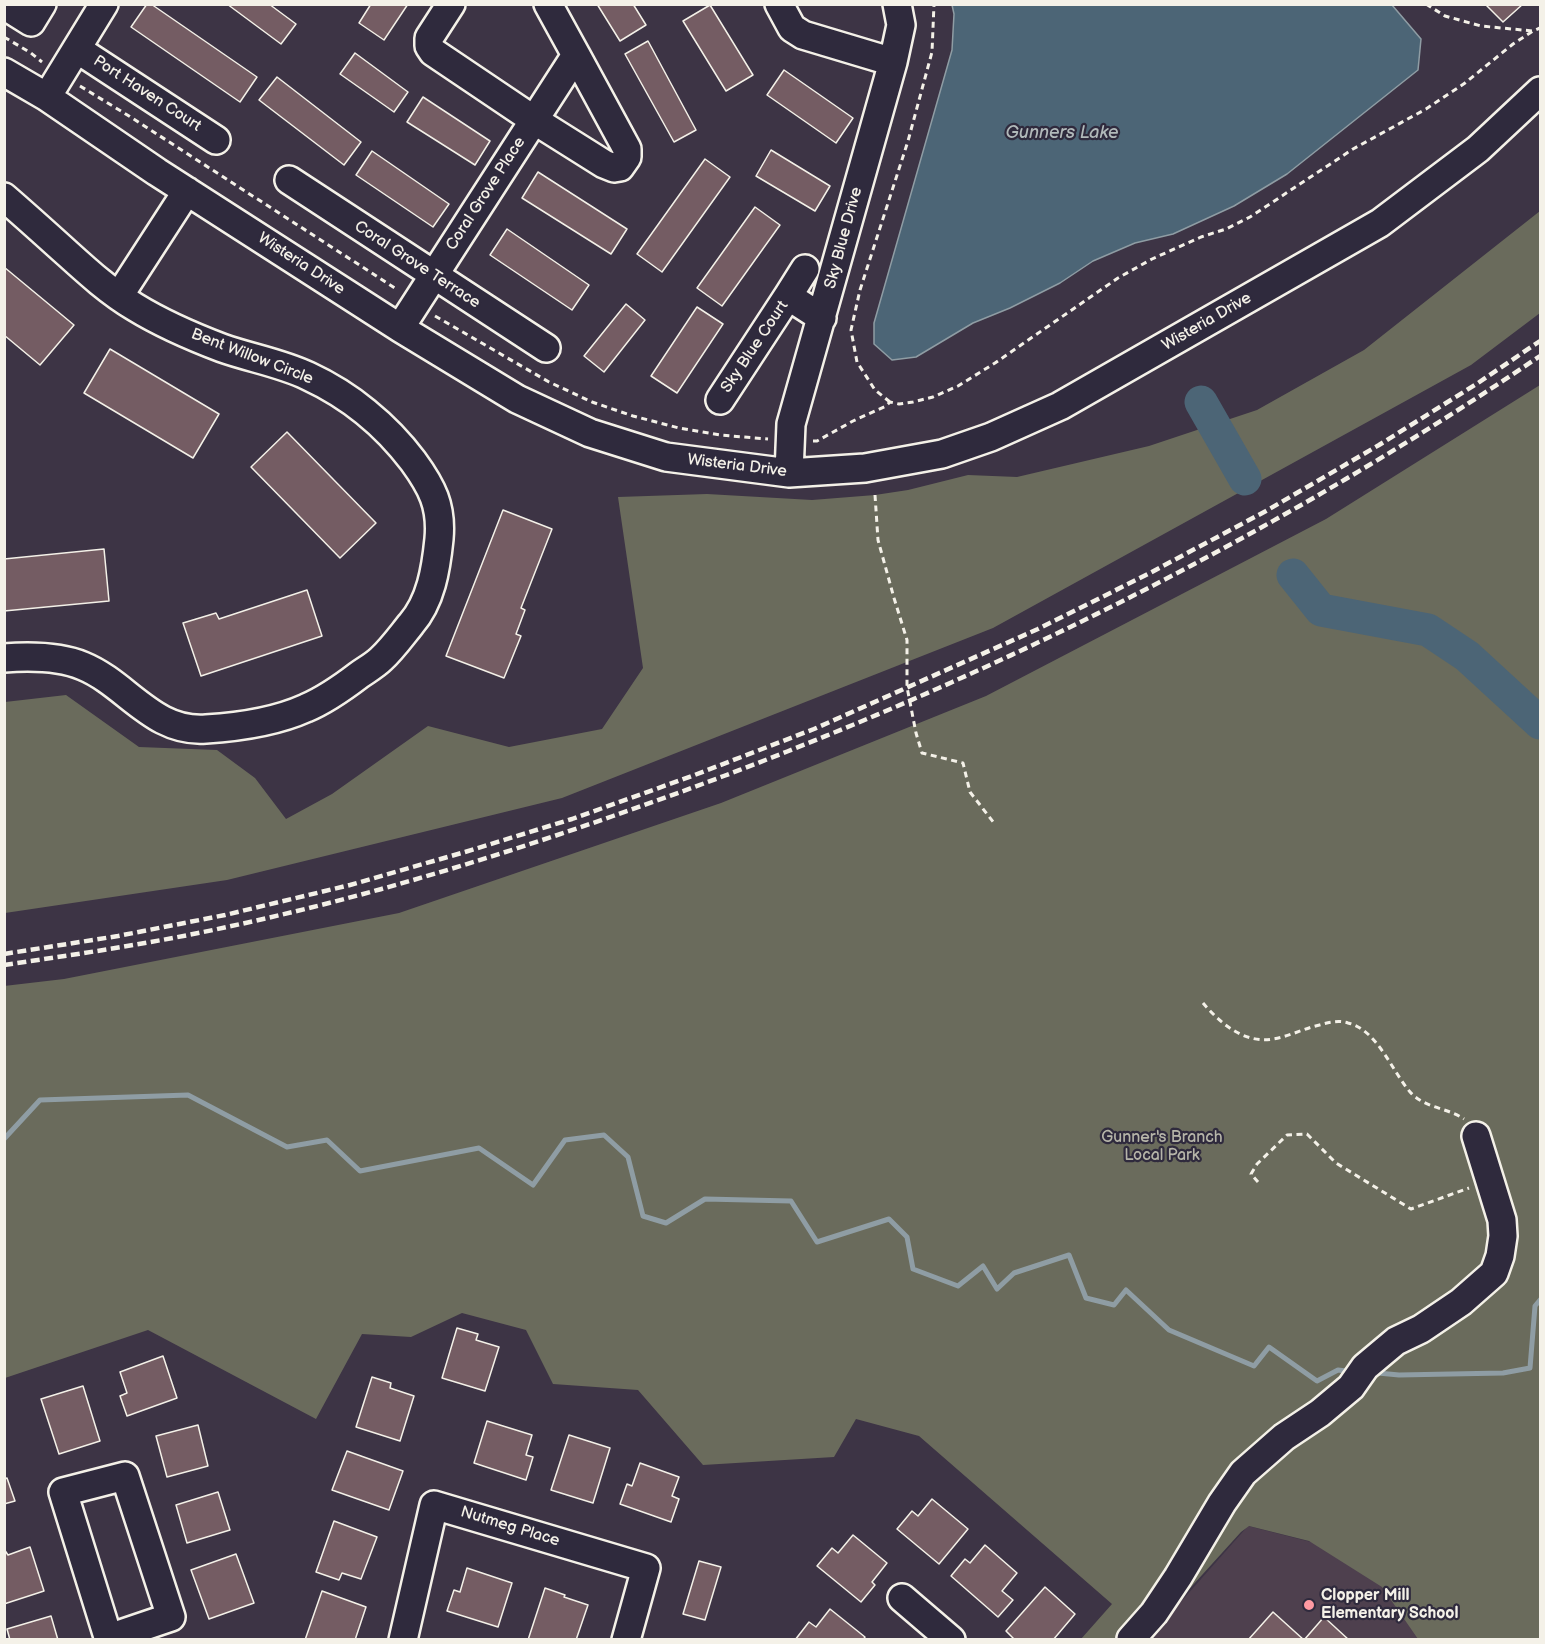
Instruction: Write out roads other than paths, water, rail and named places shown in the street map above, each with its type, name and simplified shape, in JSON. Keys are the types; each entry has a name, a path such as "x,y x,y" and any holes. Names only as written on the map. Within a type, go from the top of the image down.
{"street":[{"path":"4,5 30,22 42,4"},
{"path":"54,87 104,4"},
{"name":"Coral Grove Place","path":"452,4 429,38 429,46 433,52 604,164 614,168 620,167 627,157 627,149 548,4"},
{"path":"779,4 792,28 803,34 893,62"},
{"name":"Sky Blue Drive","path":"789,473 791,424 893,62 901,25 897,4"},
{"name":"Port Haven Court","path":"77,49 216,140"},
{"name":"Coral Grove Place","path":"400,328 576,55"},
{"name":"Wisteria Drive","path":"4,72 54,87 187,191 400,328 517,399 590,433 666,457 789,473 865,468 942,453 991,437 1060,406 1380,223 1478,148 1540,91"},
{"name":"Coral Grove Terrace","path":"289,180 546,348"},
{"path":"120,296 187,191"},
{"name":"Bent Willow Circle","path":"4,198 101,284 134,307 223,348 307,376 339,393 379,422 429,482 436,501 440,533 435,570 428,595 415,620 382,658 325,699 273,719 203,730 178,727 153,715 83,666 29,656 4,658"},
{"path":"788,296 805,269"},
{"name":"Sky Blue Court","path":"720,400 788,296 822,318"},
{"path":"1131,1639 1160,1604 1243,1473 1284,1437 1320,1413 1351,1387 1365,1367 1396,1341 1421,1329 1461,1302 1494,1273 1500,1256 1503,1236 1502,1220 1476,1136"},
{"path":"125,1476 171,1617 109,1639 63,1492 125,1476"},
{"name":"Nutmeg Place","path":"403,1640 434,1505 646,1568 626,1640"},
{"path":"902,1598 951,1640"}],"water":[{"name":"Gunners Lake","path":"952,5 1392,5 1421,39 1418,70 1287,174 1234,206 1173,234 1135,243 1093,261 1060,283 1010,308 973,323 916,357 892,360 874,344 874,323 952,50 954,14"}],"waterway":[{"path":"1201,402 1245,479"},
{"path":"1293,575 1321,610 1428,630 1467,656 1540,723"},
{"path":"4,1139 40,1100 188,1095 287,1147 327,1140 360,1171 479,1148 533,1185 565,1140 604,1135 628,1157 643,1216 666,1223 705,1199 791,1201 817,1242 889,1219 907,1237 913,1269 958,1286 983,1266 997,1289 1014,1273 1069,1255 1086,1298 1114,1305 1126,1290 1169,1330 1254,1366 1269,1347 1317,1381 1338,1370 1346,1371"},
{"path":"1378,1373 1399,1375 1503,1373 1530,1368 1535,1306 1540,1300"}],"railway":[{"path":"4,954 118,936 225,915 350,885 572,819 814,729 1038,629 1266,511 1379,445 1540,341"},
{"path":"4,965 172,938 325,904 422,878 518,848 735,772 856,724 975,672 1207,557 1320,494 1431,427 1540,356"}],"place":[{"name":"Clopper Mill Elementary School","path":"1309,1605"}],"park label":[{"name":"Gunner's Branch Local Park","path":"1162,1147"}]}
